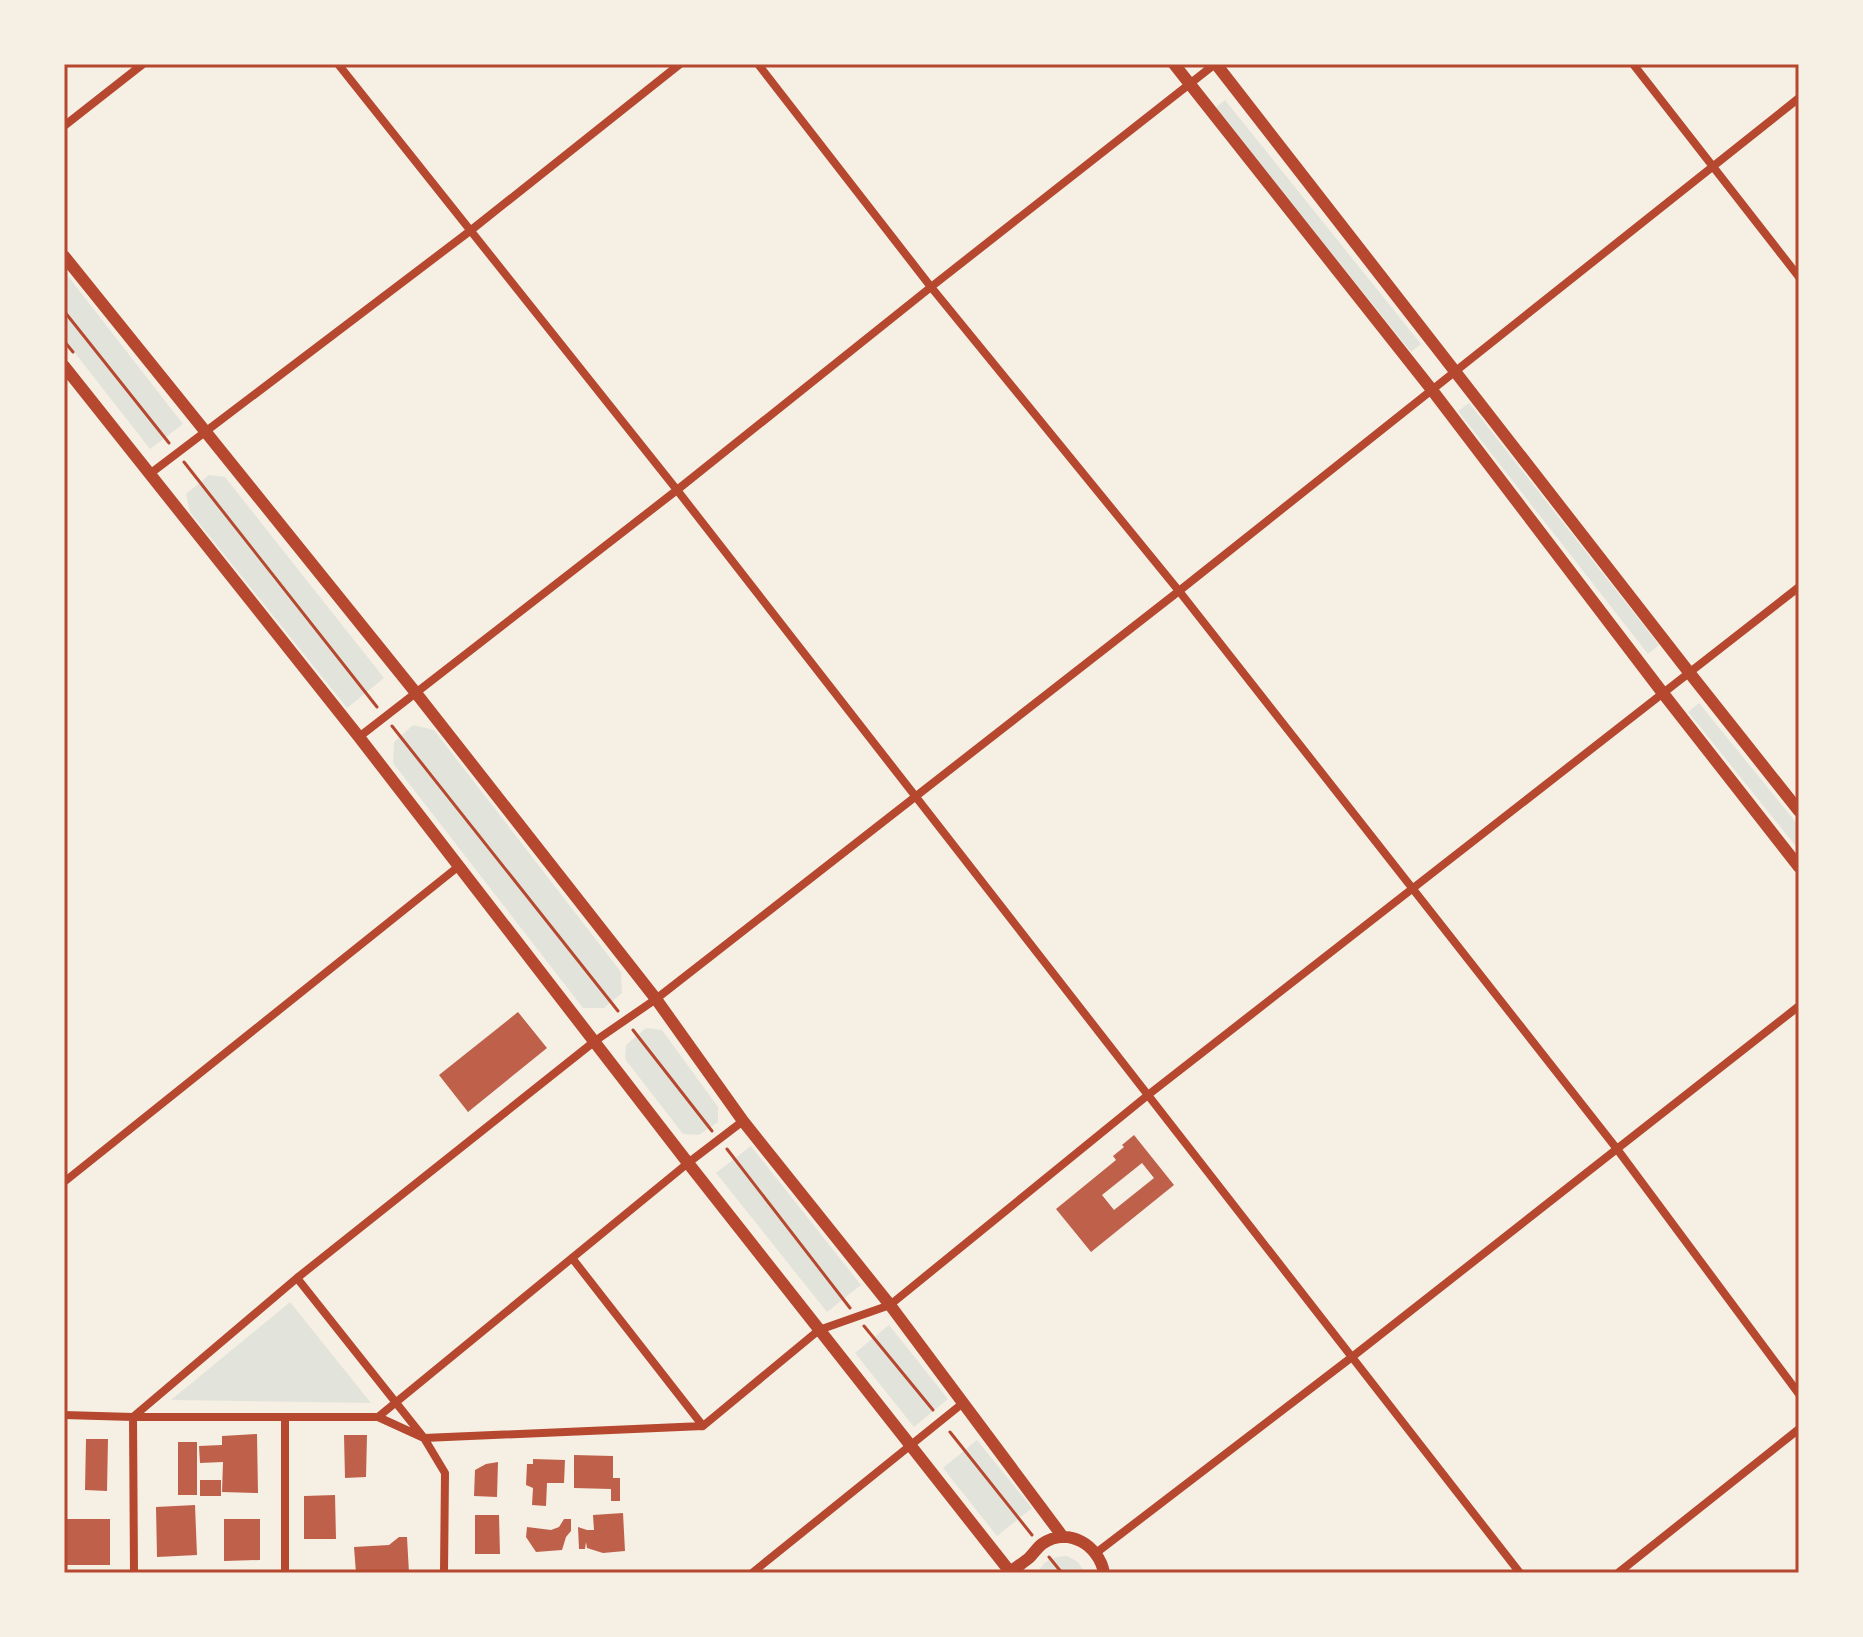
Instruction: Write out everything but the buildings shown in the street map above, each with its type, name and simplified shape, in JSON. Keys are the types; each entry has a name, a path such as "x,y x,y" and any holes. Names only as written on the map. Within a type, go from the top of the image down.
{"main road":[{"path":"1174,64 1432,390 1799,867"},
{"path":"1215,64 1799,811"},
{"path":"64,256 416,693 656,999 743,1121 890,1305 1063,1537"},
{"path":"64,366 359,737 1010,1573 1040,1545 1063,1537 1082,1541 1096,1553 1104,1573"},
{"path":"1024,1573 1030,1557"}],"street":[{"path":"64,126 143,64"},
{"path":"338,64 677,490 1520,1573"},
{"path":"151,473 470,231 680,64"},
{"path":"758,64 931,287 1179,591 1617,1149 1799,1394"},
{"path":"359,737 1215,64"},
{"path":"1633,64 1799,277"},
{"path":"133,1417 297,1278 595,1041 656,999 1179,591 1799,98"},
{"path":"64,1415 378,1417 424,1438 703,1426 819,1330 890,1305 1148,1095 1799,587"},
{"path":"64,1182 459,866"},
{"path":"1096,1553 1352,1357 1799,1006"},
{"path":"378,1417 743,1121"},
{"path":"572,1258 703,1426"},
{"path":"297,1278 424,1438 445,1473 444,1573"},
{"path":"752,1573 963,1403"},
{"path":"133,1417 134,1573"},
{"path":"285,1418 285,1573"},
{"path":"1618,1573 1799,1429"}],"path":[{"path":"64,311 1062,1573"}],"shaded area":[{"path":"1225,100 1421,344 1411,352 1215,108"},
{"path":"64,271 183,424 150,449 64,339"},
{"path":"1469,403 1659,645 1648,654 1458,411"},
{"path":"209,475 225,477 384,678 347,708 190,512 186,494"},
{"path":"1699,703 1799,826 1799,850 1688,712"},
{"path":"413,725 434,730 621,972 622,993 604,1008 583,1008 393,763 394,742"},
{"path":"646,1028 662,1030 718,1107 718,1122 699,1135 683,1134 625,1059 626,1045"},
{"path":"751,1146 861,1285 827,1312 716,1173"},
{"path":"290,1302 371,1403 171,1400"},
{"path":"889,1325 948,1399 914,1427 855,1353"},
{"path":"977,1440 1032,1508 997,1536 943,1468"},
{"path":"1067,1556 1078,1562 1085,1573 1038,1573 1049,1560"}]}
